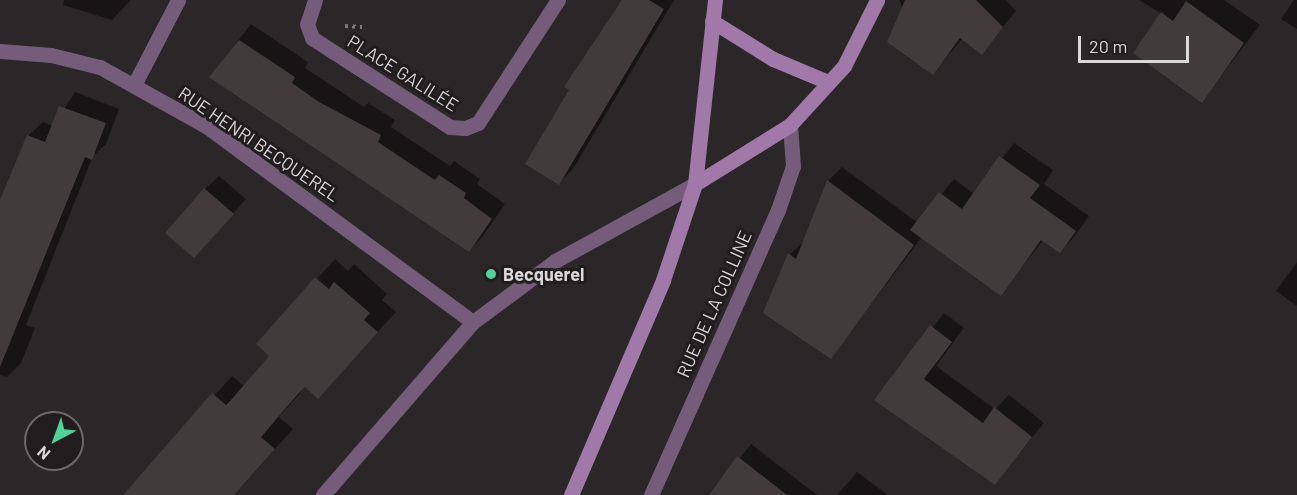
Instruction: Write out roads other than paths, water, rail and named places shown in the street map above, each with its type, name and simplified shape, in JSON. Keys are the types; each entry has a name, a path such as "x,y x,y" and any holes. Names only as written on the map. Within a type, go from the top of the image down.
{"street":[{"path":"134,85 178,0"},
{"name":"PLACE GALILÉE","path":"315,0 307,24 312,38 450,127 465,128 478,123 558,0"},
{"path":"571,495 663,280 695,184 715,0"},
{"path":"323,495 473,322 555,261 695,184 790,125 844,66 877,0"},
{"path":"712,21 773,59 828,82"},
{"name":"RUE HENRI BECQUEREL","path":"0,51 51,55 100,67 134,85 214,132 473,322"},
{"name":"RUE DE LA COLLINE","path":"651,495 778,210 793,166 790,125"}],"place":[{"name":"Becquerel","path":"491,274"}]}
